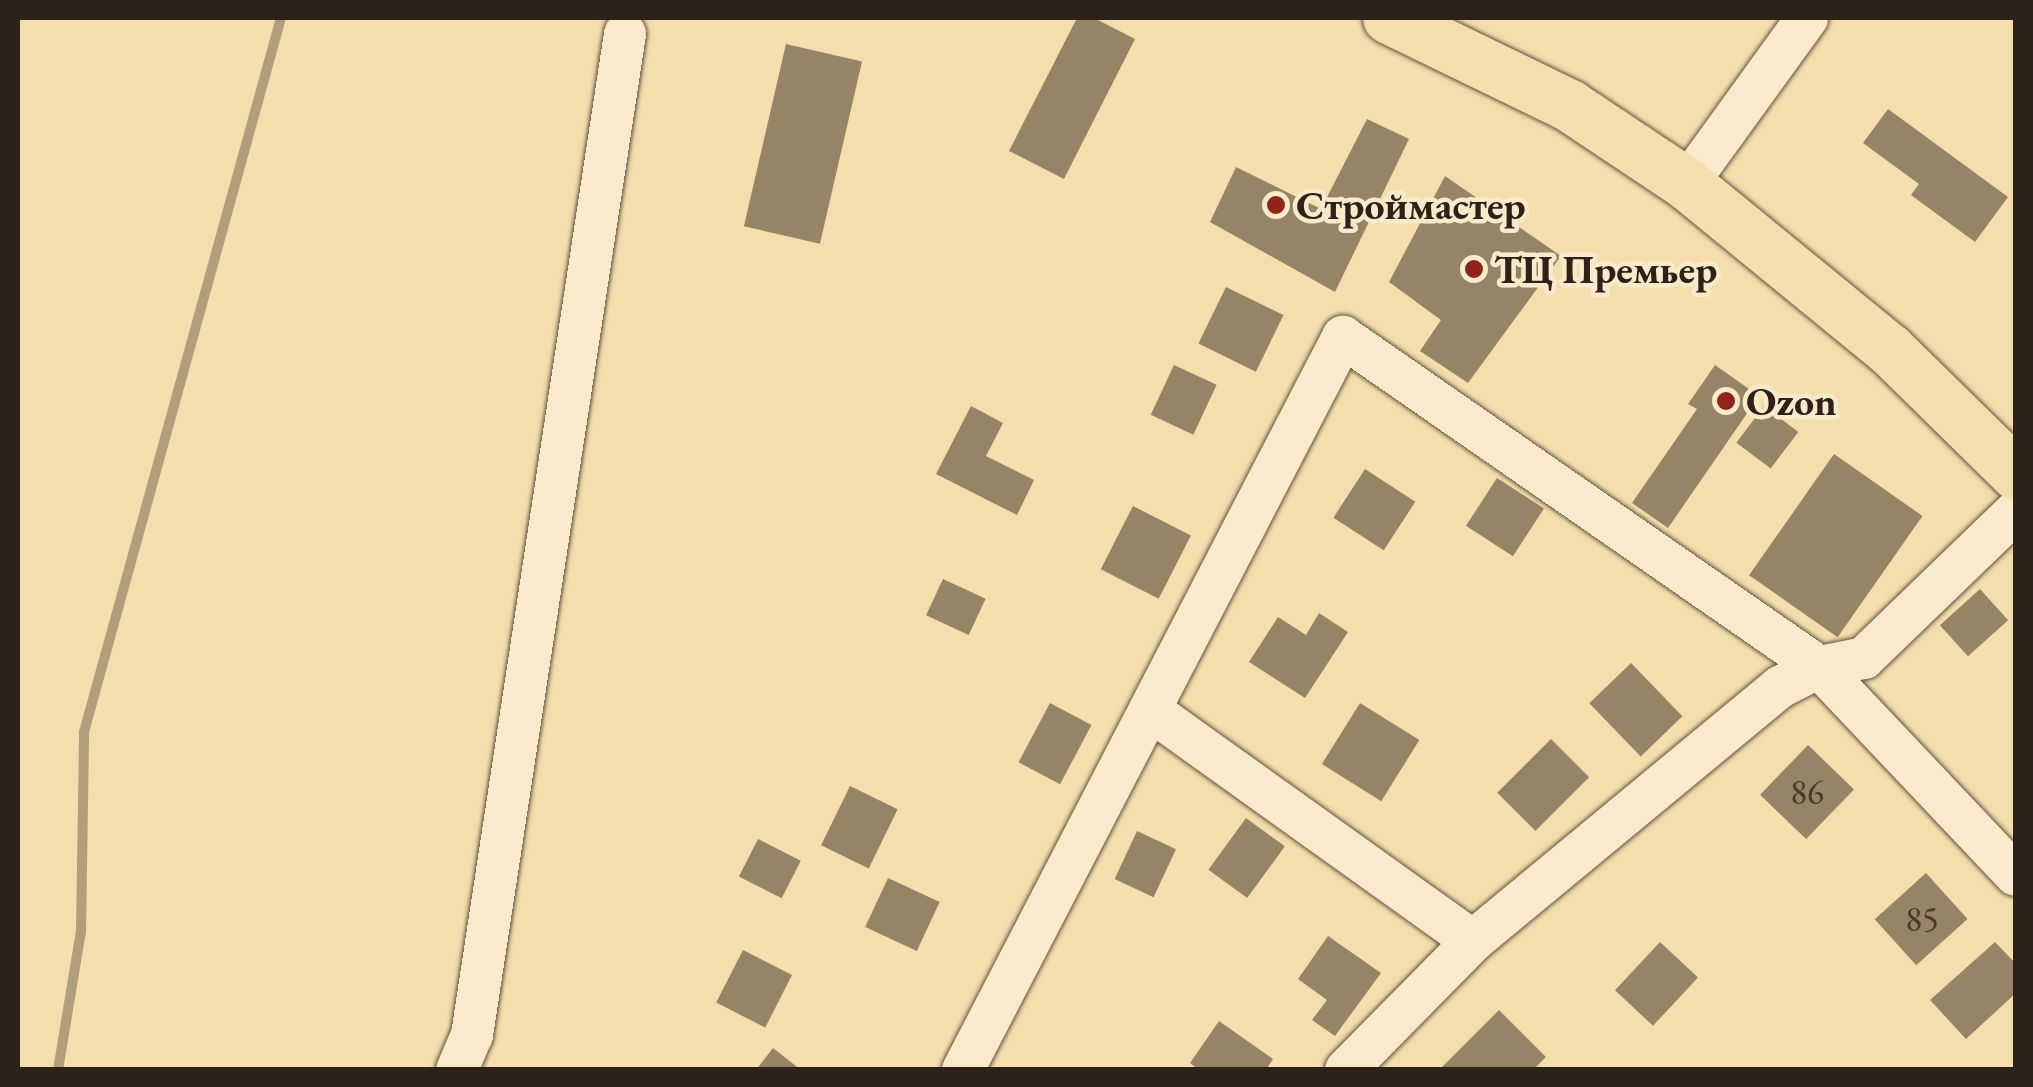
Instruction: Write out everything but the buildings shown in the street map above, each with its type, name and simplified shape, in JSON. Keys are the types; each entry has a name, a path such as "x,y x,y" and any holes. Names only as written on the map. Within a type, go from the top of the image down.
{"main road":[{"path":"1389,18 1570,106 1687,184 1890,350 2016,474"}],"lane":[{"path":"1687,184 1807,18"},
{"path":"457,1070 472,1035 625,34"},
{"path":"964,1070 1343,337 1819,668 2016,875"},
{"path":"1346,1070 1473,941 1780,687 1819,668 1864,658 2016,511"},
{"path":"1150,710 1473,941"}],"waterway":[{"path":"58,1070 81,931 84,732 281,18"}],"place":[{"name":"Строймастер","path":"1276,205"},
{"name":"ТЦ Премьер","path":"1474,269"},
{"name":"Ozon","path":"1726,401"}]}
